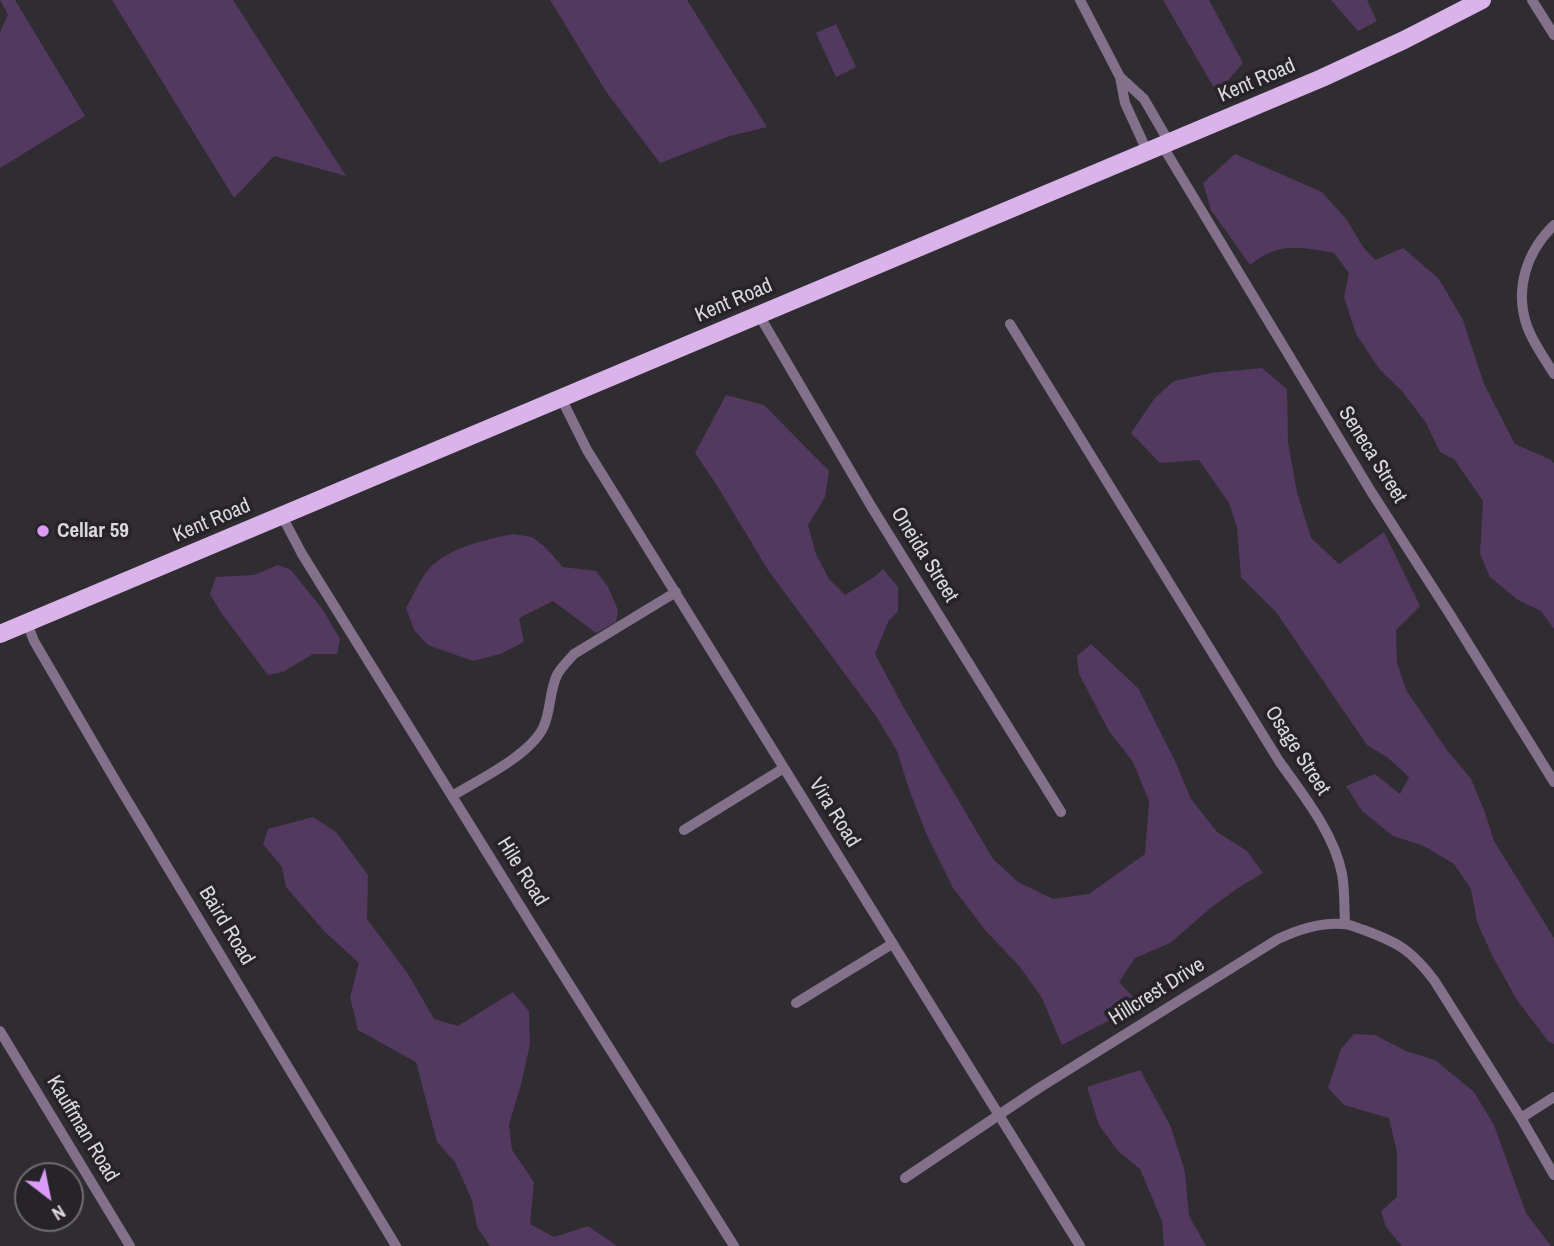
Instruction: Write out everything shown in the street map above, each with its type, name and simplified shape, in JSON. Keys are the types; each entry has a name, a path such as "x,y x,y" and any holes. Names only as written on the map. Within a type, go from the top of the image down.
{"main road":[{"name":"Kent Road","path":"0,634 1361,61 1482,0"}],"street":[{"path":"1080,0 1120,77 1125,103 1159,146"},
{"path":"1532,0 1554,35"},
{"path":"1120,77 1144,99 1159,146"},
{"name":"Seneca Street","path":"1159,146 1372,493 1554,782"},
{"path":"1554,225 1536,244 1529,258 1522,291 1527,325 1554,374"},
{"name":"Oneida Street","path":"759,315 871,506 1061,812"},
{"name":"Osage Street","path":"1010,324 1334,846 1343,877 1345,923"},
{"name":"Vira Road","path":"561,398 587,450 1080,1246"},
{"name":"Hile Road","path":"282,516 302,554 734,1246"},
{"path":"452,796 523,751 535,740 547,716 557,674 574,654 676,592"},
{"name":"Baird Road","path":"27,623 34,641 118,785 396,1246"},
{"path":"684,830 784,768"},
{"path":"1345,923 1396,943 1421,964 1521,1118 1554,1175"},
{"name":"Hillcrest Drive","path":"905,1178 1039,1088 1279,939 1298,931 1345,923"},
{"path":"796,1003 892,944"},
{"name":"Kauffman Road","path":"0,1031 130,1246"},
{"path":"1521,1118 1554,1097"}],"shaded area":[{"path":"0,0 15,0 85,116 0,168 0,32 8,15"},
{"path":"112,0 233,0 346,176 274,156 234,198"},
{"path":"550,0 687,0 767,127 730,136 660,163 607,93"},
{"path":"1163,0 1209,0 1243,63 1217,93"},
{"path":"1331,0 1367,0 1377,21 1358,31"},
{"path":"836,24 856,67 836,77 816,33"},
{"path":"1235,154 1322,192 1347,220 1363,247 1375,260 1403,248 1439,279 1463,320 1484,384 1515,444 1554,463 1554,629 1541,611 1518,600 1490,577 1480,554 1483,501 1454,459 1440,452 1426,423 1402,391 1380,370 1356,334 1344,297 1349,273 1334,253 1301,248 1281,249 1250,265 1211,210 1203,183"},
{"path":"1262,368 1287,389 1288,442 1297,492 1311,538 1339,564 1384,532 1420,606 1396,630 1397,662 1406,690 1447,750 1471,779 1494,841 1554,938 1554,1044 1548,1041 1517,1000 1493,957 1477,922 1471,889 1454,864 1424,846 1393,836 1362,811 1346,786 1375,774 1400,794 1409,777 1387,757 1367,745 1276,612 1241,577 1237,527 1229,503 1199,460 1160,463 1131,433 1155,398 1174,381 1211,373"},
{"path":"726,395 764,405 829,471 825,497 808,525 816,554 829,579 845,595 883,569 898,587 898,611 888,622 875,654 993,859 1018,882 1053,899 1089,894 1145,854 1149,801 1133,762 1109,731 1079,674 1077,656 1091,644 1138,688 1191,799 1217,832 1247,851 1263,873 1212,907 1170,943 1135,958 1119,982 1140,1004 1062,1045 1042,998 1020,967 986,931 953,888 926,833 897,751 876,716 768,570 695,453"},
{"path":"513,534 532,537 563,567 596,571 608,587 618,610 616,622 596,633 553,601 519,618 524,642 500,654 473,661 428,645 414,630 406,608 428,570 456,550"},
{"path":"278,565 291,570 323,610 340,639 337,654 313,654 283,672 268,675 210,594 216,577 254,575"},
{"path":"313,817 336,832 368,875 367,919 408,974 434,1019 458,1026 513,992 529,1011 530,1044 509,1125 512,1150 534,1182 530,1224 554,1237 588,1226 617,1246 490,1246 477,1227 472,1200 455,1162 437,1142 416,1062 358,1030 350,997 359,963 325,932 286,887 282,867 263,844 268,829"},
{"path":"1354,1034 1375,1035 1406,1051 1435,1060 1474,1092 1494,1125 1526,1213 1551,1246 1402,1246 1386,1227 1381,1211 1397,1197 1397,1152 1389,1118 1344,1105 1328,1088 1341,1049"},
{"path":"1140,1070 1171,1127 1185,1172 1189,1216 1206,1246 1164,1246 1162,1221 1140,1169 1118,1151 1099,1125 1087,1087"}],"place":[{"name":"Cellar 59","path":"43,531"}]}
